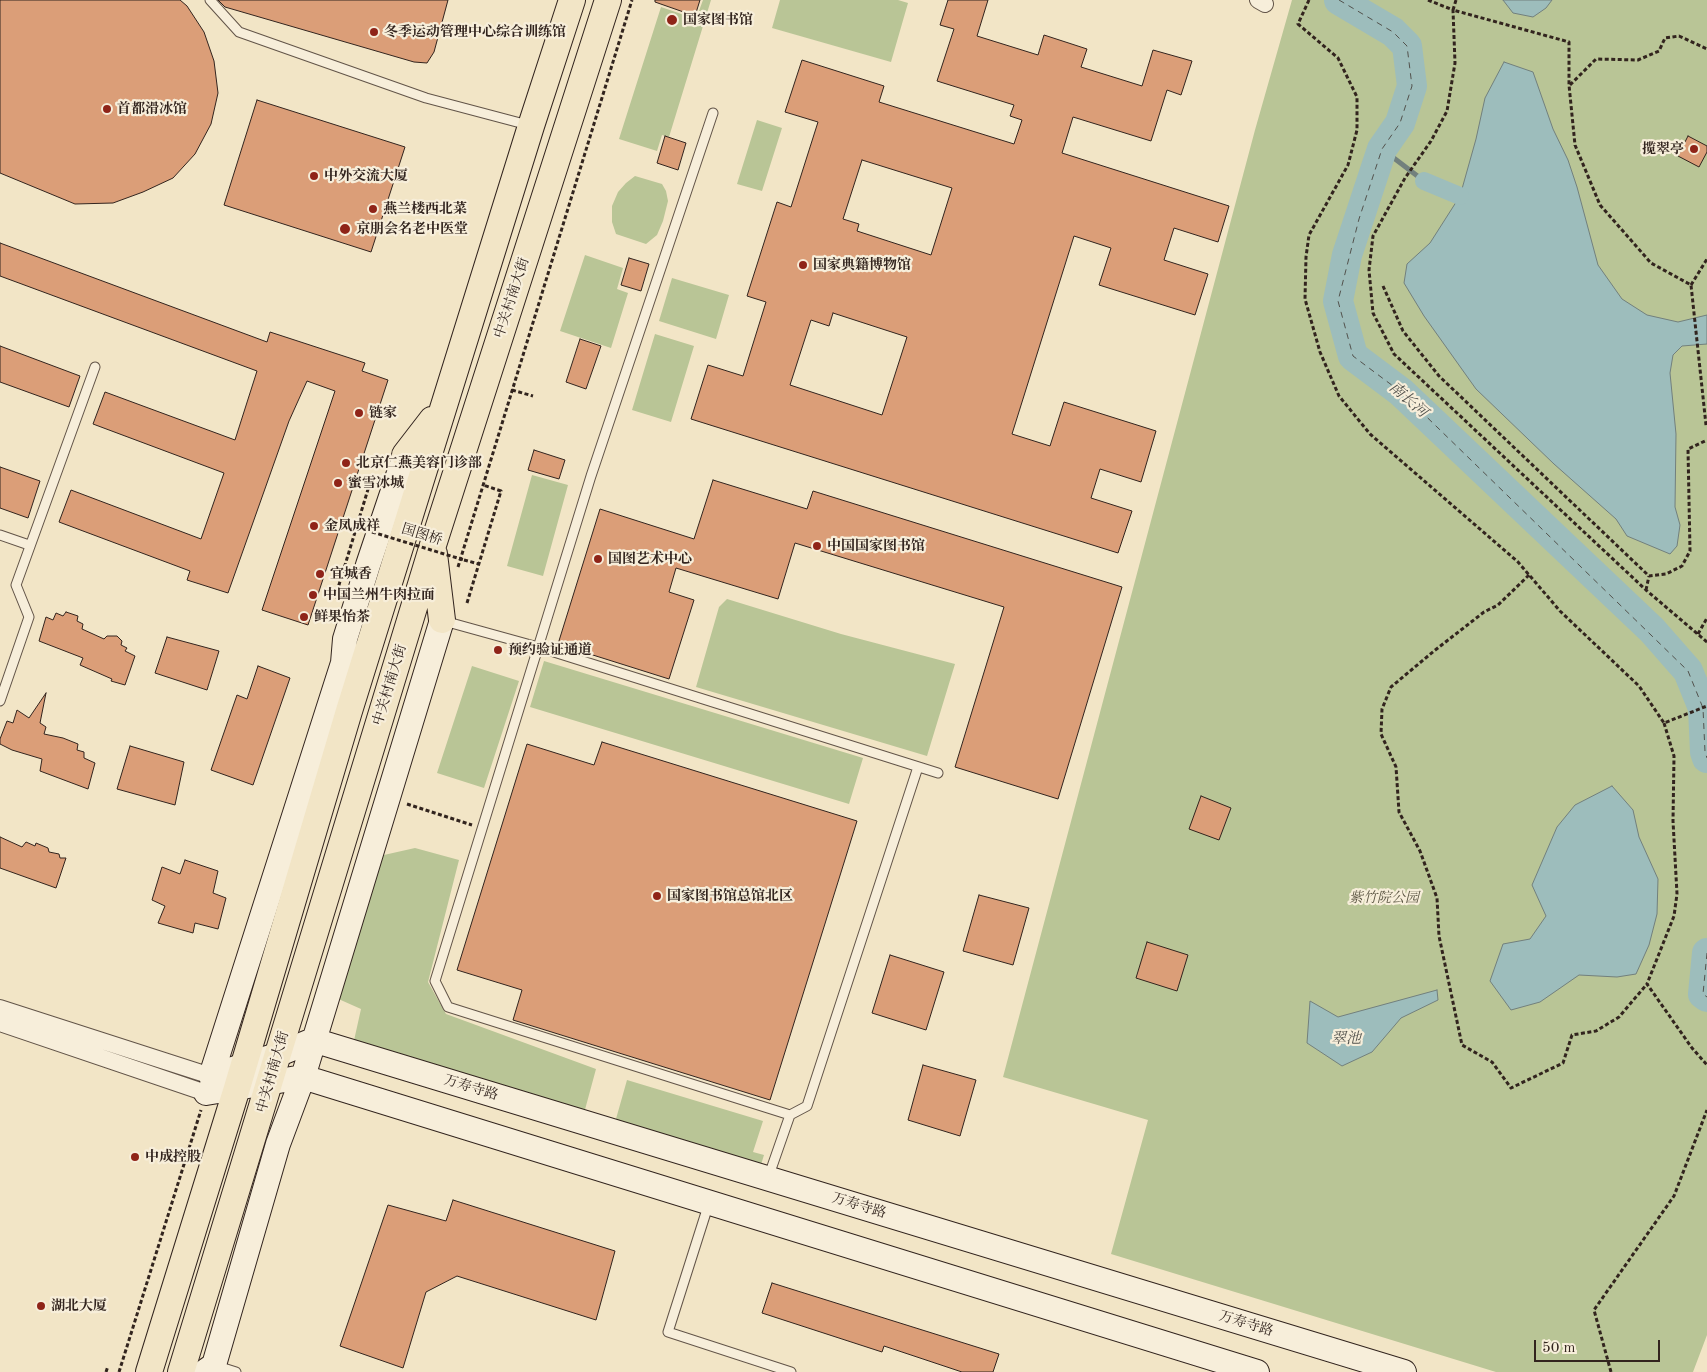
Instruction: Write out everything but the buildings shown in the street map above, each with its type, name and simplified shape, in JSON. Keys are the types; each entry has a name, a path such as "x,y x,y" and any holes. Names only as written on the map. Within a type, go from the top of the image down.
{"main road":[{"path":"149,1372 443,405 572,0"},
{"name":"中关村南大街","path":"181,1372 433,545 608,0"},
{"path":"405,455 443,405"},
{"path":"433,545 442,620"},
{"path":"343,663 349,711"}],"street":[{"path":"209,1085 343,663 345,639 368,564 405,455"},
{"name":"中关村南大街","path":"209,1368 278,1144 303,1077 442,620"},
{"path":"0,1008 209,1085"},
{"path":"0,1023 209,1085 240,1077 277,1055 313,1040"},
{"name":"万寿寺路","path":"313,1040 1404,1372"},
{"path":"240,1077 270,1083 303,1077 1210,1361 1258,1372"}],"lane":[{"path":"210,0 239,32 426,98 531,126"},
{"path":"714,113 592,476 435,981 448,1007 790,1114 807,1106 918,767"},
{"path":"0,701 29,617 16,585 95,367"},
{"path":"0,535 29,545"},
{"path":"442,620 538,647 938,774"},
{"path":"768,1178 790,1114"},
{"path":"709,1203 668,1332 791,1372"},
{"path":"209,1368 236,1372"}],"path":[{"path":"455,575 632,0"},
{"path":"1309,0 1298,24 1338,58 1357,98 1357,130 1348,165 1309,235 1306,257 1305,299 1320,352 1339,396 1370,434 1518,562 1560,611 1639,686 1664,723 1674,756 1673,821 1677,894 1674,916 1647,984 1618,1017 1596,1031 1572,1035 1563,1064 1511,1088 1492,1062 1462,1045 1440,936 1436,898 1420,851 1399,812 1396,767 1381,734 1382,709 1391,687 1484,612 1498,605 1529,575"},
{"path":"1428,0 1453,10 1569,42 1569,85 1575,146 1600,204 1651,263 1691,285"},
{"path":"1456,0 1453,10 1455,63 1446,111 1431,142 1405,178 1373,236 1369,270 1373,312 1394,354 1646,590 1707,642"},
{"path":"1569,85 1596,59 1638,60 1658,51 1665,38 1679,36 1707,49"},
{"path":"1707,258 1691,285 1707,425"},
{"path":"1383,286 1403,331 1439,376 1649,576"},
{"path":"512,390 534,396"},
{"path":"1649,576 1666,574 1682,566 1690,551 1688,449 1707,440"},
{"path":"467,603 501,490 483,485"},
{"path":"335,598 369,486"},
{"name":"国图桥","path":"372,532 478,564"},
{"path":"1646,590 1649,576"},
{"path":"1698,634 1707,618"},
{"path":"1664,723 1707,706"},
{"path":"387,798 483,828"},
{"path":"1647,984 1681,1033 1707,1065"},
{"path":"119,1372 209,1085"},
{"path":"1612,1372 1594,1310 1674,1196 1707,1110"},
{"path":"106,1372 108,1366"}],"green space":[{"path":"703,0 711,0 669,137 662,135 657,151 619,139 661,7 696,19"},
{"path":"780,0 898,0 908,3 891,62 772,28"},
{"name":"紫竹院公园","path":"1292,0 1707,0 1707,1335 1693,1372 1496,1372 1111,1254 1148,1120 1003,1077 1255,130"},
{"path":"757,120 782,128 762,191 737,184"},
{"path":"635,176 662,184 668,201 657,235 646,244 616,234 612,222 612,206 618,192"},
{"path":"585,255 623,268 617,289 628,293 611,348 560,331"},
{"path":"672,278 729,295 716,339 659,321"},
{"path":"655,334 694,346 671,422 632,410"},
{"path":"532,475 568,485 543,576 507,566"},
{"path":"727,599 841,634 955,664 927,756 696,687 719,607"},
{"path":"544,661 863,758 849,804 530,707"},
{"path":"472,666 519,681 484,788 437,773"},
{"path":"415,848 459,860 428,982 446,1014 596,1069 583,1117 353,1045 361,1009 334,997 375,857"},
{"path":"627,1080 763,1121 753,1152 764,1155 759,1171 614,1126"}],"water":[{"path":"1503,0 1552,0 1546,8 1533,17 1513,13"},
{"path":"1504,62 1533,72 1553,129 1568,160 1598,265 1622,299 1647,315 1678,322 1707,315 1707,344 1682,346 1673,355 1670,373 1676,434 1675,507 1680,525 1677,546 1670,554 1627,536 1616,519 1554,464 1476,389 1424,316 1404,283 1407,264 1430,243 1460,196 1485,98"},
{"path":"1612,786 1633,810 1639,837 1658,879 1657,914 1649,945 1636,974 1617,977 1579,975 1540,1002 1511,1010 1490,981 1503,944 1530,939 1546,916 1532,885 1557,827 1575,805"},
{"name":"翠池","path":"1437,990 1438,1000 1401,1018 1372,1052 1342,1066 1307,1043 1310,1001 1338,1017"}],"waterway":[{"name":"南长河","path":"1339,0 1393,32 1407,46 1412,86 1400,123 1382,149 1347,255 1338,301 1353,356 1401,392 1652,630 1688,671 1703,708 1705,752 1707,758"},
{"path":"1382,149 1424,181"},
{"path":"1424,181 1460,196"},
{"name":"南长河","path":"1707,953 1703,994 1707,997"}],"ferry route":[{"path":"1339,0 1393,32 1407,46 1412,86 1400,123 1382,149 1359,219 1338,301 1353,356 1401,392 1688,671 1703,708 1705,752 1707,758"},
{"path":"1707,953 1703,994 1707,997"}],"place":[{"name":"国家图书馆","path":"672,20"},
{"name":"冬季运动管理中心综合训练馆","path":"374,32"},
{"name":"首都滑冰馆","path":"107,109"},
{"name":"揽翠亭","path":"1694,149"},
{"name":"中外交流大厦","path":"314,176"},
{"name":"燕兰楼西北菜","path":"373,209"},
{"name":"京朋会名老中医堂","path":"345,229"},
{"name":"国家典籍博物馆","path":"803,265"},
{"name":"链家","path":"359,413"},
{"name":"北京仁燕美容门诊部","path":"346,463"},
{"name":"蜜雪冰城","path":"338,483"},
{"name":"金凤成祥","path":"314,526"},
{"name":"中国国家图书馆","path":"817,546"},
{"name":"国图艺术中心","path":"598,559"},
{"name":"宜城香","path":"320,574"},
{"name":"中国兰州牛肉拉面","path":"313,595"},
{"name":"鲜果怡茶","path":"304,617"},
{"name":"预约验证通道","path":"498,650"},
{"name":"国家图书馆总馆北区","path":"657,896"},
{"name":"中成控股","path":"135,1157"},
{"name":"湖北大厦","path":"41,1306"}]}
